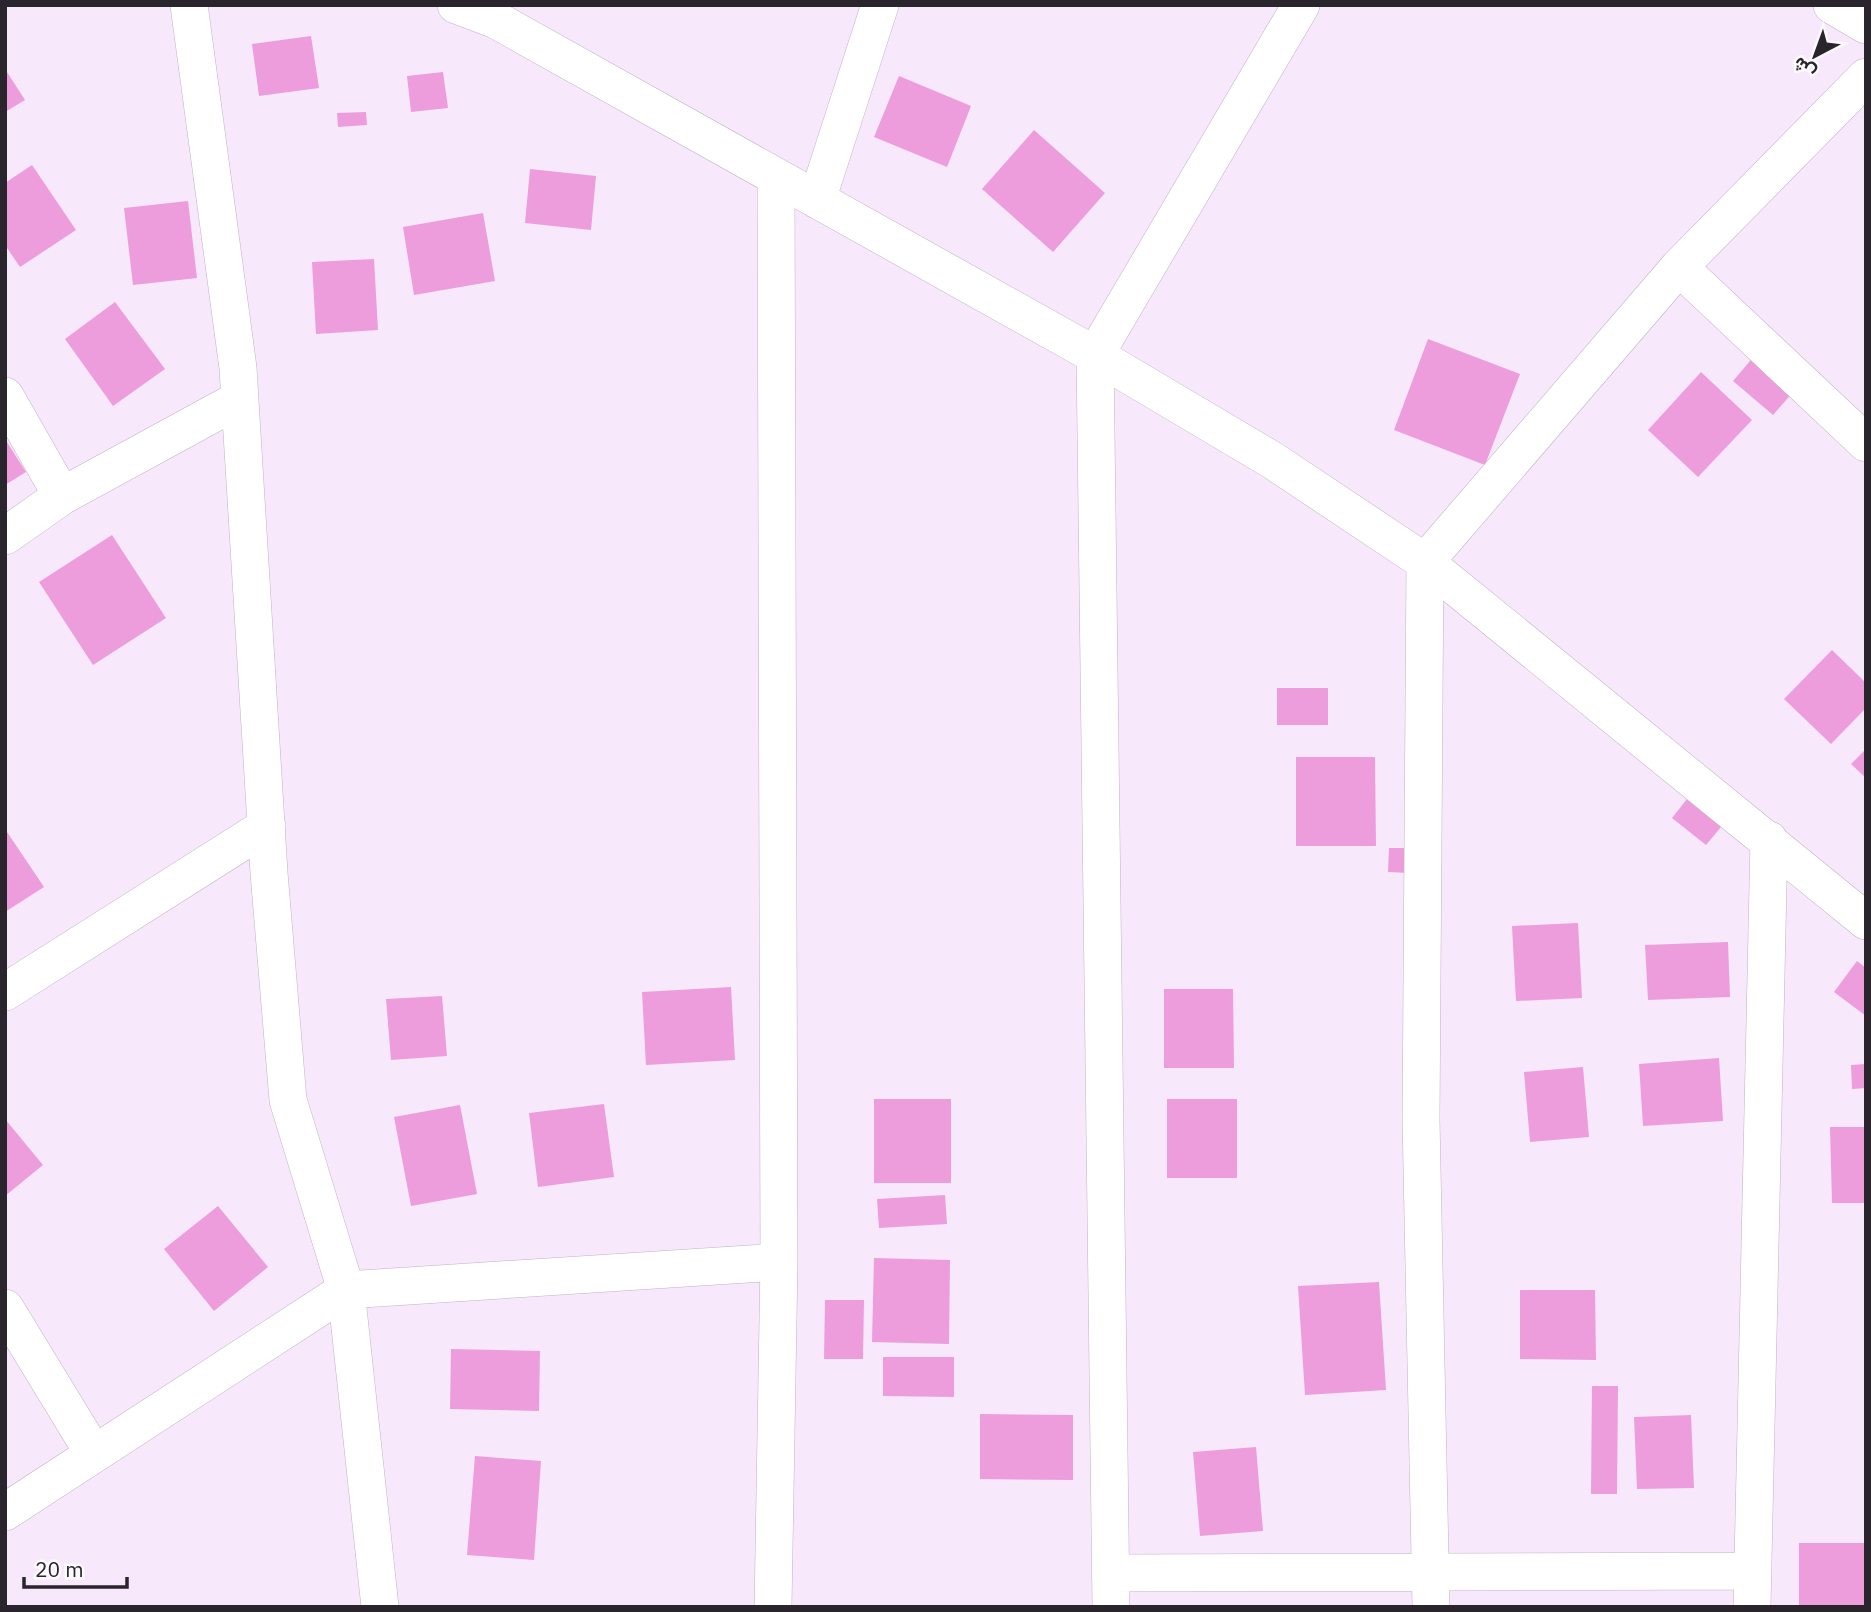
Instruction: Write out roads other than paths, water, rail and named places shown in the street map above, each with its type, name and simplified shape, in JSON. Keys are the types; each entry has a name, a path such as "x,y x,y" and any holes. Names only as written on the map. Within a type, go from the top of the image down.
{"street":[{"path":"189,5 237,355 267,826 288,1100 346,1290 380,1607"},
{"path":"456,5 497,12 776,177 1095,355 1272,460 1426,562 1866,921"},
{"path":"817,200 880,5"},
{"path":"1301,5 1095,355 1111,1590 1430,1571 1752,1589 1769,840"},
{"path":"1832,5 1866,24"},
{"path":"1431,1607 1421,1119 1426,562 1679,267 1866,78"},
{"path":"773,1607 779,1262 776,177"},
{"path":"1679,267 1866,443"},
{"path":"5,396 62,496"},
{"path":"5,536 62,496 240,399"},
{"path":"5,992 267,826"},
{"path":"5,1512 346,1290 779,1262"},
{"path":"5,1308 94,1454"}]}
